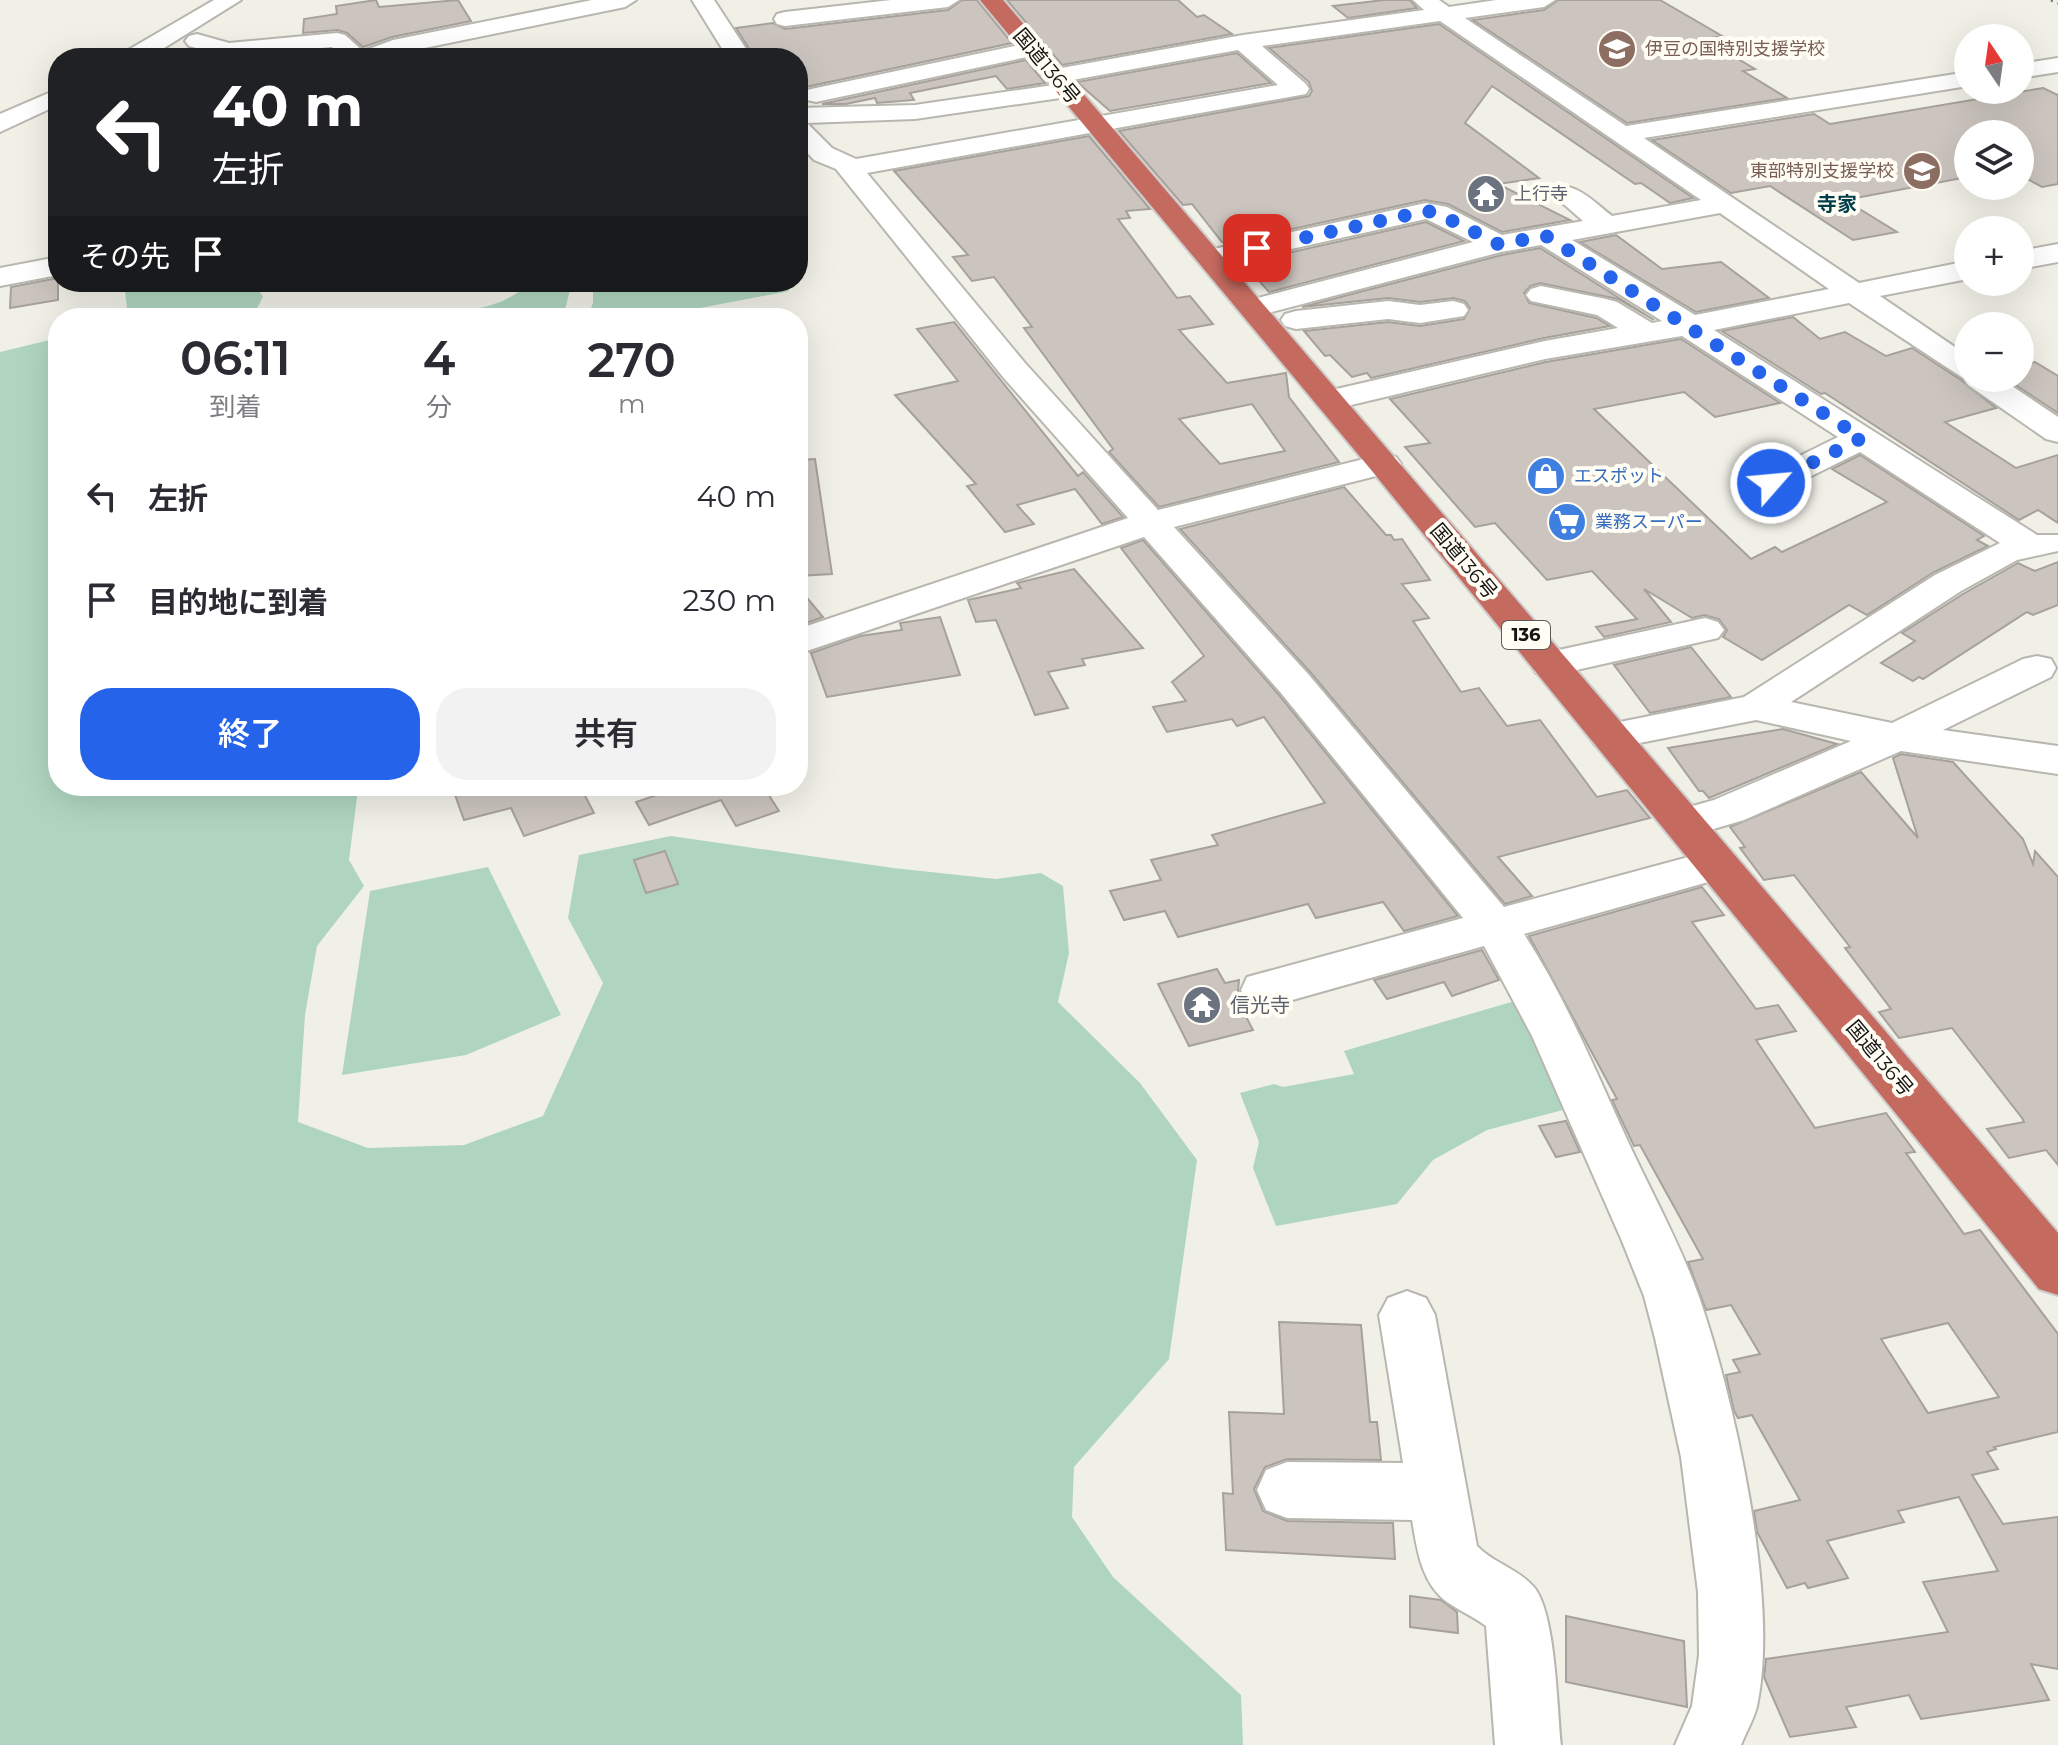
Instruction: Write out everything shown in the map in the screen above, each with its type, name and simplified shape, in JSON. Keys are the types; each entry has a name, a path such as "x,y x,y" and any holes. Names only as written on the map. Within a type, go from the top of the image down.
{"highway":[{"name":"国道136号","path":"991,0 1260,316 2058,1272"}],"street":[{"path":"148,48 230,0"},
{"path":"391,48 419,32 625,0"},
{"path":"703,0 734,48"},
{"path":"785,19 815,5 948,0"},
{"path":"808,98 1052,71 1243,42 1434,7 1544,0"},
{"path":"1434,7 1954,361"},
{"path":"250,48 337,40 346,48"},
{"path":"197,41 221,48"},
{"path":"849,168 1297,89 1243,42"},
{"path":"2034,69 2058,65"},
{"path":"808,116 925,111 1052,71"},
{"path":"1624,134 1954,81"},
{"path":"0,124 48,101"},
{"path":"0,133 48,115"},
{"path":"808,138 823,154 845,163 1014,370 1295,684 1494,925 1512,951 1558,1043 1670,1293 1688,1353 1724,1548 1732,1645 1726,1706 1716,1735 1708,1745"},
{"path":"1564,193 1606,225"},
{"path":"1260,316 1498,244 1727,204"},
{"path":"1210,258 1426,211 1437,213 1498,244"},
{"path":"1546,236 1862,438 2044,544"},
{"path":"2034,257 2058,253"},
{"path":"0,277 48,268"},
{"path":"1330,400 1545,350 1688,326 1954,273"},
{"path":"1541,295 1584,301 1606,308 1647,333"},
{"path":"1260,316 1379,311 1420,314 1453,310"},
{"path":"1545,350 1581,371"},
{"path":"1999,392 2058,432"},
{"path":"1771,483 1862,438"},
{"path":"808,639 1152,522 1384,464"},
{"path":"1609,736 1756,707 1948,583 2006,552 2044,544"},
{"path":"1550,664 1705,630"},
{"path":"1683,823 1729,810 1897,737 2037,668"},
{"path":"1756,707 1897,737 2058,760"},
{"path":"1264,990 1718,864"},
{"path":"1407,1315 1448,1555 1453,1568 1462,1578 1510,1605 1516,1614 1528,1745"},
{"path":"1287,1490 1438,1492"}],"green space":[{"path":"125,292 260,292 263,297 257,308 127,308"},
{"path":"518,292 570,292 566,308 477,308"},
{"path":"593,292 784,292 700,308 591,308"},
{"path":"48,340 48,796 357,796 349,860 364,886 317,946 305,1015 298,1122 368,1148 464,1145 543,1116 603,983 568,918 579,855 671,836 893,868 996,879 1041,873 1063,886 1069,953 1058,1002 1140,1083 1197,1160 1169,1359 1074,1467 1072,1517 1113,1577 1241,1695 1243,1745 0,1745 0,352"},
{"path":"488,867 561,1015 466,1055 342,1075 370,891"},
{"path":"1518,1000 1567,1109 1487,1130 1433,1160 1397,1204 1276,1226 1253,1168 1259,1142 1240,1093 1274,1084 1283,1087 1354,1074 1344,1051"}],"building":[{"path":"376,0 379,7 458,0 471,21 392,37 363,47 347,33 338,30 303,33 304,19 337,14 336,6"},
{"path":"962,0 977,0 1012,43 808,87 808,48 749,48 736,28 773,23 785,29 948,10"},
{"path":"1007,0 1178,0 1197,17 1204,15 1232,34 1062,65"},
{"path":"1410,0 1417,8 1348,18 1333,6"},
{"path":"1558,0 1660,0 1722,36 1704,39 1755,69 1743,71 1787,98 1627,123 1473,20 1544,10"},
{"path":"1439,24 1693,198 1670,203 1641,183 1635,184 1492,86 1465,123 1539,178 1498,184 1570,220 1502,232 1448,204 1425,200 1227,243 1222,242 1192,204 1183,205 1119,131 1309,96 1312,91 1309,82 1269,48"},
{"path":"1237,53 1271,83 1110,111 1077,82"},
{"path":"1026,60 1045,83 1007,89 996,76 910,93 914,100 877,103 875,98 846,104 822,104"},
{"path":"2043,88 2058,95 2058,184 2042,187 2034,183 2034,120 1954,120 1954,180 1845,200 1897,232 1853,240 1770,186 1731,193 1652,140 1814,114 1830,124 1954,103 2034,104 2034,90"},
{"path":"1089,136 1150,209 1126,211 1130,218 1118,219 1177,298 1190,296 1213,324 1179,330 1227,383 1286,373 1289,397 1339,462 1159,507 1109,452 1113,449 1024,328 1032,327 994,277 972,281 953,257 968,255 894,171","holes":["1252,404 1285,451 1220,464 1179,419"]},
{"path":"1426,222 1464,241 1269,292 1243,263"},
{"path":"1616,235 1662,269 1721,262 1769,298 1696,312 1580,242"},
{"path":"1540,248 1654,320 1618,299 1540,283 1530,286 1524,293 1529,303 1596,318 1610,326 1371,378 1367,373 1352,377 1330,355 1325,356 1304,331 1388,322 1420,326 1464,319 1470,308 1465,301 1454,298 1420,302 1388,298 1302,307"},
{"path":"48,280 48,292 58,292 58,300 10,308 11,287"},
{"path":"1793,317 1820,339 1845,332 1886,356 1912,348 1954,375 1954,392 1976,392 1996,408 1945,422 2016,468 2058,455 2058,523 2038,510 2019,520 1825,393 1821,394 1722,331"},
{"path":"954,322 1078,476 1083,472 1123,517 1102,524 1075,489 1017,505 1034,524 1005,532 967,486 976,484 895,395 958,381 917,329"},
{"path":"1681,339 1780,403 1715,417 1684,392 1594,409 1751,559 1775,547 1782,552 1887,502 1832,469 1860,455 1984,536 1977,540 1988,546 1934,572 1867,615 1849,605 1762,660 1723,637 1727,630 1719,619 1704,615 1692,618 1644,589 1671,622 1604,637 1596,627 1637,619 1592,571 1547,580 1495,523 1475,527 1405,447 1430,443 1390,399 1546,362"},
{"path":"2034,362 2058,376 2058,413 2026,392 2034,392"},
{"path":"808,459 815,459 832,574 808,575"},
{"path":"1344,487 1386,535 1391,535 1394,540 1402,539 1430,580 1402,584 1429,618 1413,621 1461,692 1479,688 1507,726 1540,720 1597,797 1627,790 1650,818 1498,857 1532,896 1505,904 1311,673 1180,529"},
{"path":"1143,540 1279,695 1458,916 1404,931 1383,902 1316,918 1308,904 1178,937 1165,911 1124,920 1110,891 1161,880 1151,860 1218,845 1212,835 1325,803 1264,717 1237,726 1232,719 1167,732 1153,707 1186,701 1172,682 1204,656 1121,548"},
{"path":"2058,562 2058,605 2033,615 2027,612 1923,679 1919,677 1913,681 1881,663 1915,641 1902,633 1963,594 2018,563 2035,571"},
{"path":"1074,569 1143,648 1082,659 1085,665 1048,672 1068,708 1035,715 996,620 976,622 968,600 1021,588 1017,583"},
{"path":"808,599 823,617 808,622"},
{"path":"940,617 960,675 827,697 811,653 860,636 902,630 900,623"},
{"path":"1691,647 1731,697 1650,713 1614,665"},
{"path":"1783,729 1837,744 1709,798 1699,791 1668,748"},
{"path":"1901,754 1953,762 2023,839 2033,864 2035,851 2058,877 2058,1165 2046,1150 2009,1158 1987,1129 2024,1122 1952,1028 1899,1038 1879,1012 1891,1009 1845,948 1850,947 1794,875 1764,880 1740,848 1745,847 1730,827 1861,772 1918,838 1893,758"},
{"path":"455,796 585,796 594,813 524,836 511,808 464,820"},
{"path":"654,796 769,796 779,811 736,826 721,800 649,825 636,802"},
{"path":"665,851 678,884 646,893 634,860"},
{"path":"1702,887 1724,915 1692,922 1756,1009 1778,1005 1796,1031 1756,1040 1815,1128 1886,1113 1915,1152 1906,1153 1964,1234 1980,1230 2058,1334 2058,1432 1994,1447 1996,1449 1987,1452 1998,1469 1972,1475 2003,1524 2058,1517 2058,1669 2031,1664 2049,1700 1921,1719 1909,1695 1846,1707 1856,1727 1790,1737 1764,1677 1766,1659 1948,1632 1923,1582 1998,1571 1959,1497 1898,1511 1904,1522 1827,1541 1848,1578 1808,1588 1805,1583 1787,1588 1757,1532 1754,1511 1800,1500 1752,1415 1738,1418 1726,1375 1740,1372 1733,1360 1760,1354 1731,1305 1706,1310 1688,1262 1703,1259 1640,1145 1634,1146 1612,1100 1617,1099 1529,936","holes":["1948,1323 1999,1397 1928,1413 1881,1339"]},
{"path":"1482,950 1499,980 1452,996 1444,982 1387,999 1374,980"},
{"path":"1217,969 1225,983 1239,980 1238,991 1244,1004 1253,1008 1243,1011 1253,1030 1189,1046 1158,984"},
{"path":"1566,1121 1580,1152 1556,1157 1539,1126"},
{"path":"1279,1322 1361,1325 1370,1422 1377,1422 1381,1460 1287,1459 1265,1467 1254,1489 1263,1511 1287,1521 1393,1523 1395,1559 1226,1550 1223,1493 1233,1494 1229,1412 1284,1414"},
{"path":"1410,1596 1441,1600 1457,1612 1458,1633 1410,1627"},
{"path":"1566,1616 1684,1641 1687,1707 1566,1682"}],"railway":[{"path":"2051,0 2058,3"}],"place":[{"name":"伊豆の国特別支援学校","path":"1617,49"},
{"name":"東部特別支援学校","path":"1922,171"},
{"name":"上行寺","path":"1486,194"},
{"name":"エスポット","path":"1546,476"},
{"name":"業務スーパー","path":"1567,522"},
{"name":"信光寺","path":"1202,1005"}],"district":[{"name":"寺家","path":"1837,204"}],"route":[{"path":"1257,248 1426,211 1437,213 1498,244 1546,236 1862,438 1771,483"}]}
